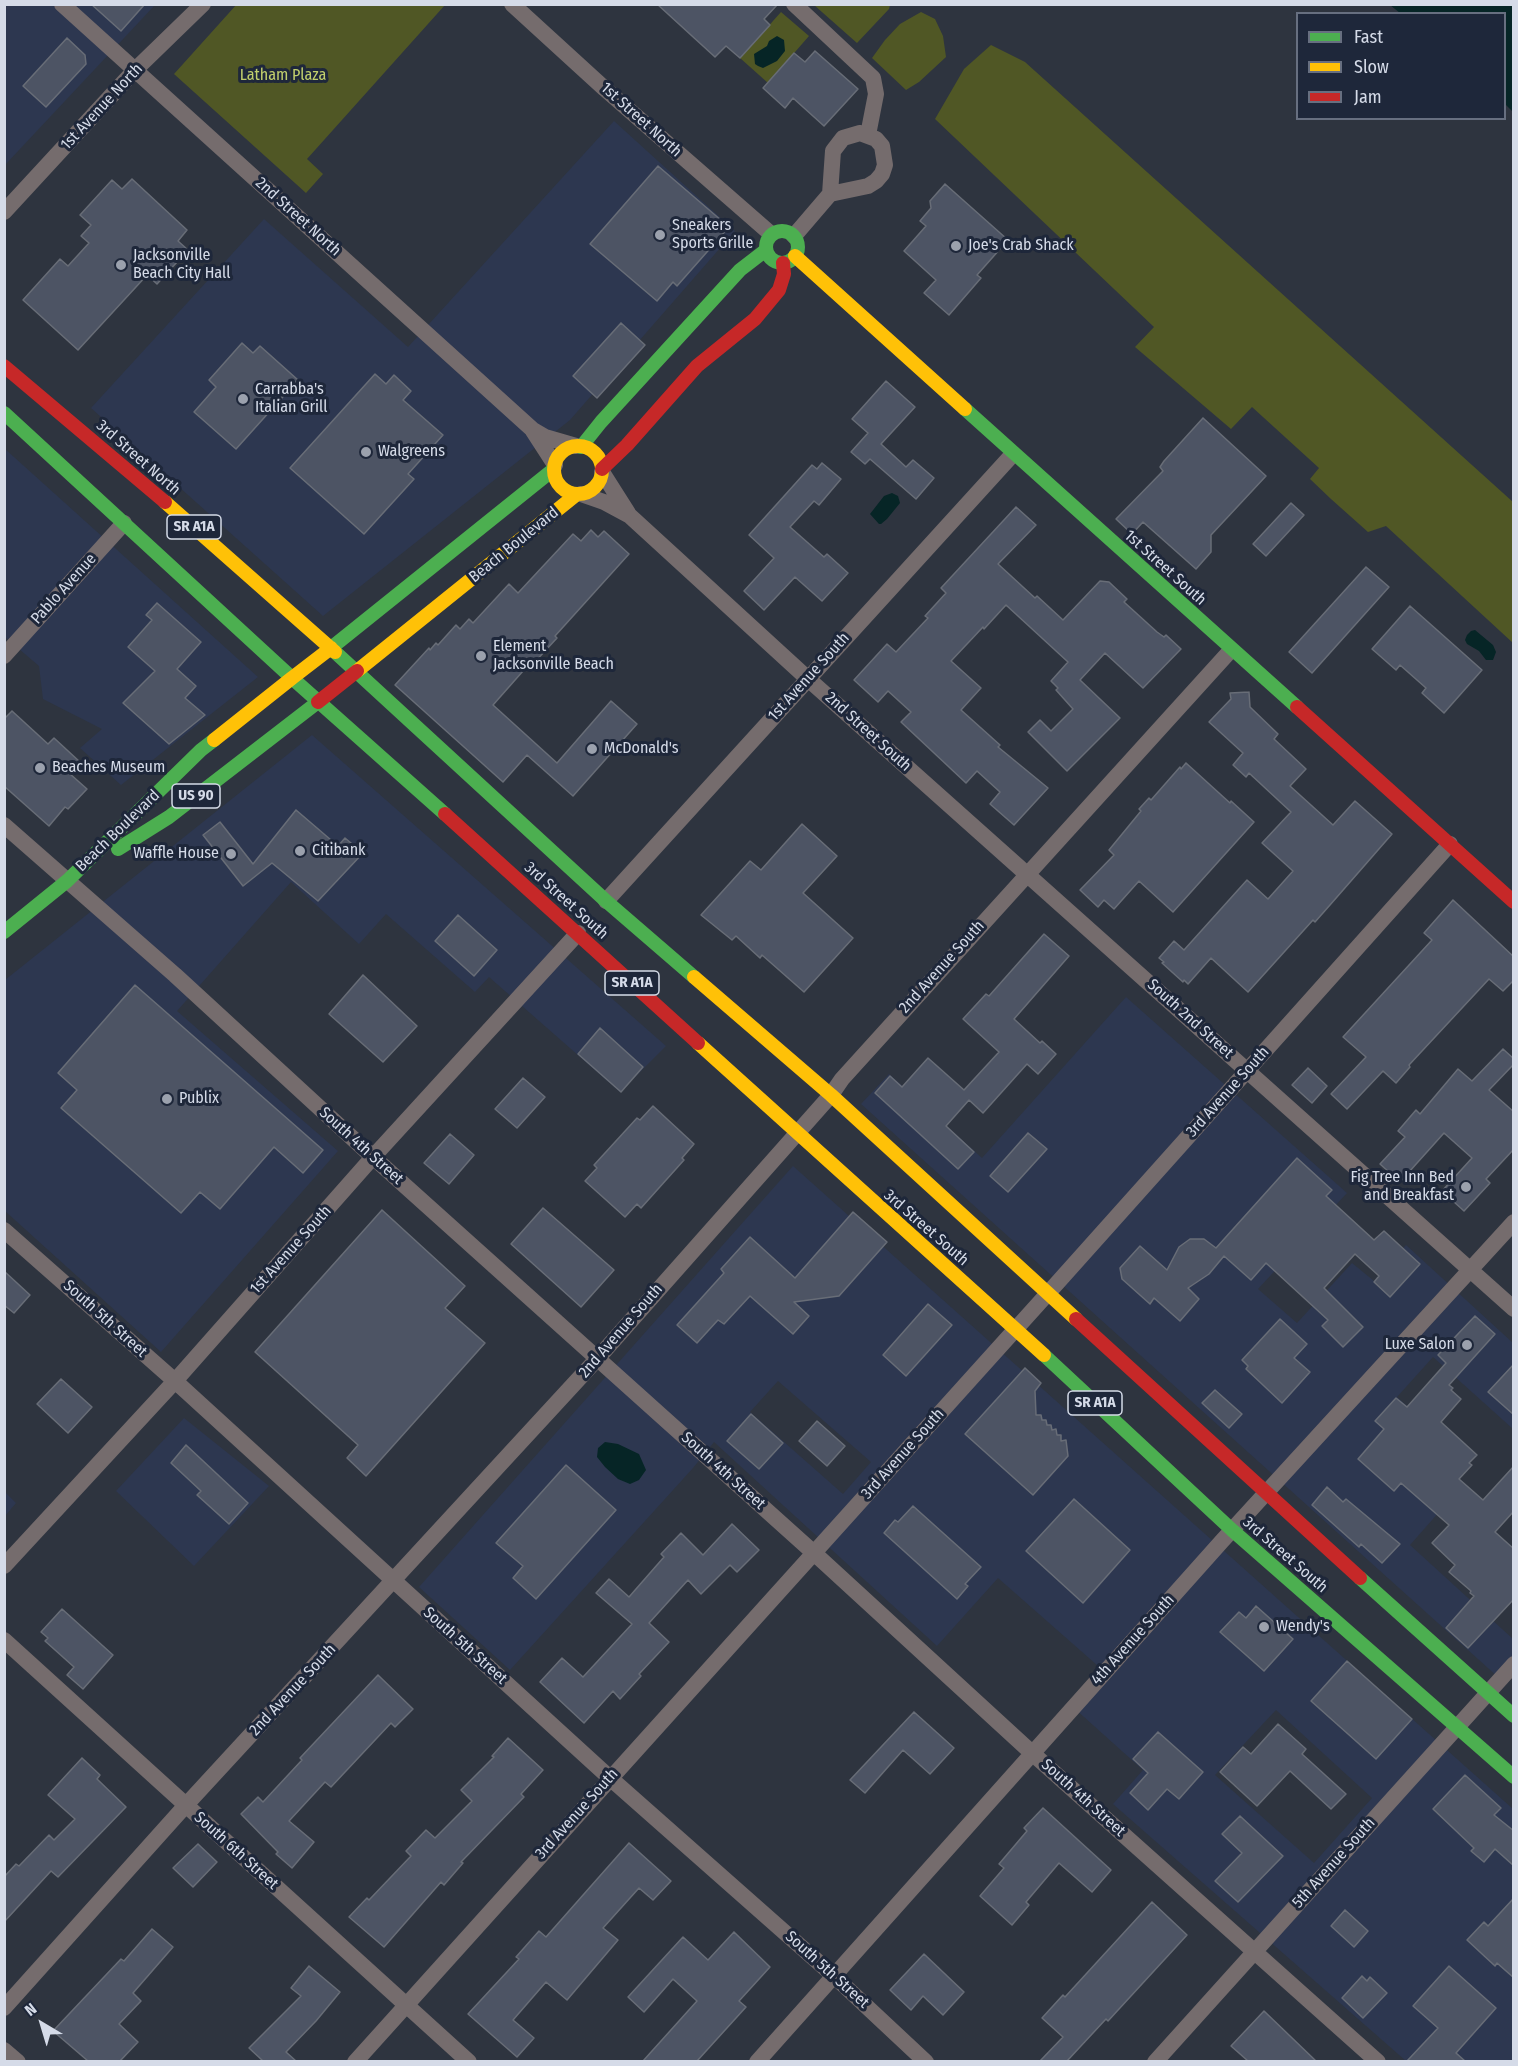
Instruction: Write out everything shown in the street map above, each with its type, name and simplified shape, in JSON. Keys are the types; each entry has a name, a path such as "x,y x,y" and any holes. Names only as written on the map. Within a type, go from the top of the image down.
{"main road":[{"path":"782,230 794,236 798,243 789,259 779,290 755,319 698,366 602,471 592,489 579,494 560,486 555,467 563,452 578,447 740,270 769,242 782,230"},
{"path":"769,242 773,261 789,259"},
{"name":"1st Street South","path":"789,259 1013,454 1514,902"},
{"name":"3rd Street North","path":"4,366 199,531 357,671"},
{"name":"SR A1A","path":"4,413 318,702"},
{"path":"578,447 595,453 602,471"},
{"name":"Beach Boulevard","path":"67,881 201,750 555,467"},
{"name":"Beach Boulevard","path":"67,881 169,817 318,702 579,494"},
{"name":"3rd Street South","path":"357,671 606,901 831,1095 1266,1493 1514,1716"},
{"name":"3rd Street South","path":"318,702 578,933 795,1133 1015,1329 1232,1530 1514,1777"},
{"name":"US 90","path":"4,932 67,881"}],"street":[{"name":"2nd Street North","path":"62,4 533,430"},
{"name":"1st Avenue North","path":"4,212 135,70 203,4"},
{"name":"1st Street North","path":"512,4 769,242"},
{"path":"794,4 873,78 876,94 868,135"},
{"path":"794,236 830,194 868,186 882,174 885,155 876,139 868,135 851,134 837,144 831,159 830,194"},
{"path":"533,430 545,437 578,447"},
{"path":"533,430 555,467"},
{"name":"1st Avenue South","path":"606,901 1013,454"},
{"path":"602,471 630,516"},
{"path":"579,494 604,502 630,516"},
{"name":"2nd Street South","path":"630,516 1027,874"},
{"name":"Pablo Avenue","path":"4,656 124,523"},
{"name":"2nd Avenue South","path":"4,2007 186,1805 597,1359 831,1095 849,1070 1231,650"},
{"name":"South 4th Street","path":"4,825 175,975 1032,1753 1378,2061"},
{"name":"3rd Avenue South","path":"355,2061 1048,1294 1450,844"},
{"name":"South 2nd Street","path":"1027,874 1514,1309"},
{"name":"1st Avenue South","path":"4,1566 175,1381 373,1157 578,933"},
{"name":"4th Avenue South","path":"757,2061 1232,1530 1514,1222"},
{"name":"South 5th Street","path":"4,1230 175,1381 609,1778 834,1976 926,2061"},
{"name":"South 6th Street","path":"4,1640 469,2061"},
{"name":"5th Avenue South","path":"1155,2061 1514,1664"},
{"path":"4,2050 18,2061"}],"shaded area":[{"path":"5,5 155,5 5,165"},
{"path":"1390,5 1513,5 1513,112 1506,105 1506,12 1399,12"},
{"path":"777,36 784,40 785,51 777,61 763,68 755,64 754,54"},
{"path":"614,121 735,231 570,420 323,616 91,408 264,219 408,347"},
{"path":"4,448 258,677 121,785 80,748 102,729 43,699 39,666 5,637"},
{"path":"892,493 898,496 900,503 887,519 879,524 870,514 884,496"},
{"path":"1475,630 1493,645 1496,652 1493,660 1486,660 1479,651 1467,644 1465,640 1467,635"},
{"path":"312,735 666,1046 620,1092 489,977 475,992 386,914 359,944 291,882 177,1011 338,1151 161,1352 5,1211 5,980"},
{"path":"1126,997 1347,1193 1258,1289 1297,1323 1352,1263 1374,1281 1406,1245 1513,1343 1513,1429 1433,1357 1397,1397 1441,1436 1455,1494 1410,1545 1513,1639 1513,1662 1498,1677 861,1104 889,1074 982,1158"},
{"path":"793,1166 1513,1809 1513,2061 1406,2061 1113,1804 1143,1770 1074,1708 1106,1673 998,1578 937,1646 714,1442 510,1670 419,1587","holes":["778,1381 871,1462 843,1494 750,1412","1276,1710 1372,1798 1314,1863 1215,1775"]},
{"path":"184,1418 269,1486 194,1566 116,1491"},
{"path":"605,1442 618,1444 639,1454 646,1470 639,1480 630,1484 618,1479 605,1467 597,1457 598,1448"},
{"path":"5,1492 16,1503 5,1516"}],"green space":[{"name":"Latham Plaza","path":"237,4 445,5 307,159 323,174 306,193 174,74"},
{"path":"814,5 890,5 889,9 857,43"},
{"path":"781,12 809,36 768,83 740,58"},
{"path":"921,12 935,19 943,36 946,57 919,82 906,90 872,58 900,24"},
{"path":"991,45 1025,62 1513,502 1513,643 1386,526 1368,532 1331,499 1310,479 1319,468 1252,407 1231,429 1135,347 1154,327 935,119 964,69"}],"building":[{"path":"91,4 145,4 121,31"},
{"path":"657,4 778,4 764,19 770,25 740,58 726,46 715,57"},
{"path":"67,38 85,55 86,64 46,107 23,86"},
{"path":"815,51 858,89 824,126 793,98 785,108 763,88 794,53 805,62"},
{"name":"Sneakers Sports Grille","path":"658,166 729,227 677,286 673,282 657,301 590,244"},
{"name":"Jacksonville Beach City Hall","path":"132,179 187,230 178,241 188,250 157,284 147,275 78,350 23,300 60,259 68,266 89,243 81,236 91,225 80,215 112,180 122,189"},
{"name":"Joe's Crab Shack","path":"945,184 1008,240 977,275 981,278 949,315 924,293 936,280 904,251 926,226 920,221 931,208 930,201"},
{"path":"621,323 645,345 597,398 573,376"},
{"name":"Carrabba's Italian Grill","path":"242,343 253,353 260,346 298,380 236,449 194,412 216,387 209,380"},
{"name":"Walgreens","path":"375,374 386,384 394,375 411,391 403,400 443,435 408,474 414,479 364,534 290,468"},
{"path":"886,381 915,407 881,444 906,467 913,460 934,478 916,499 870,459 865,464 851,452 868,433 852,419"},
{"path":"1203,418 1266,476 1211,535 1211,552 1196,569 1143,522 1132,534 1116,519 1163,471 1160,467 1164,461"},
{"path":"822,463 841,479 819,505 814,501 790,527 824,557 827,554 848,573 822,601 795,577 764,610 744,591 774,558 749,535 812,465 817,469"},
{"path":"1291,503 1304,515 1266,556 1253,544"},
{"path":"1016,507 1036,525 998,564 1035,598 1037,596 1063,620 1100,581 1109,582 1127,599 1124,602 1157,632 1164,637 1166,635 1181,649 1143,688 1105,653 1080,680 1120,718 1067,771 1028,732 1040,720 1051,731 1073,709 1051,681 1068,662 1006,605 984,629 983,627 951,661 981,688 961,710 1000,745 998,747 1048,788 1014,825 990,804 1000,792 977,771 966,783 901,722 911,712 888,691 878,702 854,680 887,644 896,652 928,618 925,616 946,593 941,588"},
{"name":"Element Jacksonville Beach","path":"591,530 598,537 604,531 629,554 555,636 557,638 533,664 531,662 493,705 557,763 611,701 637,724 573,796 527,755 503,782 395,685 429,648 430,650 436,643 438,645 456,625 460,629 469,619 473,623 509,584 518,593 573,534 581,541"},
{"path":"1366,567 1389,587 1312,673 1289,652"},
{"path":"157,603 201,642 177,669 196,686 185,698 205,715 169,744 123,703 155,671 128,647 152,620 146,615"},
{"path":"1410,606 1482,670 1444,713 1422,693 1426,688 1400,665 1396,670 1372,649"},
{"path":"1249,692 1250,707 1278,734 1274,739 1306,769 1290,786 1333,825 1355,801 1392,834 1315,922 1313,920 1248,992 1211,958 1188,984 1184,980 1183,982 1159,958 1174,941 1184,950 1247,880 1268,899 1293,871 1262,843 1291,812 1249,773 1246,777 1233,765 1243,753 1209,722 1231,699 1230,693"},
{"name":"Beaches Museum","path":"12,711 48,744 54,738 80,762 69,773 87,789 68,809 65,807 49,826 4,786 4,719"},
{"path":"1186,763 1254,822 1173,912 1139,881 1114,909 1104,900 1098,907 1080,890 1114,855 1109,850 1141,811 1139,809 1149,798 1151,800"},
{"path":"296,810 338,846 345,838 363,853 318,901 272,863 243,886 203,835 220,822 253,864"},
{"path":"802,824 837,856 803,893 853,938 804,992 762,955 760,958 736,936 732,940 701,915 750,861 761,870"},
{"path":"1453,900 1514,957 1514,980 1503,991 1489,979 1409,1065 1410,1067 1396,1083 1383,1071 1347,1109 1331,1094 1366,1057 1343,1037 1432,940 1424,933"},
{"path":"458,915 497,950 474,976 435,941"},
{"path":"1044,934 1069,956 1014,1019 1056,1054 1038,1074 1027,1064 983,1113 969,1100 946,1126 974,1152 958,1169 875,1093 890,1076 902,1087 928,1058 964,1090 999,1052 963,1019 986,994 989,996"},
{"path":"363,975 417,1026 383,1062 329,1014"},
{"name":"Publix","path":"135,985 323,1150 303,1173 274,1147 220,1209 200,1192 181,1213 61,1108 77,1090 58,1073"},
{"path":"600,1028 643,1067 621,1092 578,1054"},
{"path":"1503,1049 1514,1059 1514,1064 1489,1090 1514,1112 1514,1149 1486,1179 1490,1183 1464,1211 1442,1191 1472,1158 1444,1133 1400,1182 1380,1164 1405,1137 1398,1131 1416,1110 1420,1114 1458,1069 1472,1081"},
{"path":"1308,1068 1327,1086 1312,1103 1292,1085"},
{"path":"523,1078 545,1097 517,1128 495,1109"},
{"path":"653,1106 694,1144 682,1158 684,1160 641,1208 637,1204 625,1217 585,1181 597,1168 594,1165 637,1118 640,1120"},
{"path":"1028,1133 1047,1149 1008,1192 990,1176"},
{"path":"450,1134 474,1155 449,1184 424,1163"},
{"path":"1297,1158 1332,1190 1326,1196 1374,1240 1384,1231 1420,1264 1390,1297 1374,1282 1379,1276 1355,1254 1324,1288 1363,1327 1343,1347 1322,1326 1328,1320 1266,1263 1251,1280 1224,1256 1209,1274 1188,1288 1199,1299 1180,1321 1154,1298 1150,1304 1122,1279 1120,1268 1140,1246 1167,1270 1179,1247 1190,1239 1204,1239 1216,1248"},
{"path":"543,1208 614,1270 581,1307 511,1244"},
{"path":"382,1210 465,1286 445,1308 485,1343 366,1476 347,1458 358,1445 255,1352"},
{"path":"853,1212 887,1242 839,1296 794,1302 809,1316 793,1334 750,1296 724,1324 718,1320 697,1343 677,1325 724,1273 721,1269 750,1237 795,1278"},
{"path":"4,1271 30,1295 14,1313 4,1305"},
{"path":"928,1304 952,1325 906,1376 883,1355"},
{"path":"1475,1316 1495,1334 1449,1385 1461,1399 1441,1422 1477,1455 1469,1463 1472,1465 1459,1479 1483,1500 1514,1466 1514,1511 1495,1532 1514,1549 1514,1599 1468,1648 1446,1628 1474,1596 1449,1572 1455,1565 1432,1543 1449,1525 1401,1483 1394,1491 1358,1459 1384,1429 1375,1421 1396,1398 1407,1407 1446,1363 1438,1355"},
{"path":"1280,1319 1307,1344 1294,1358 1310,1372 1282,1403 1246,1369 1248,1366 1242,1360"},
{"path":"1514,1364 1514,1415 1488,1392"},
{"path":"1025,1368 1041,1383 1035,1391 1036,1415 1041,1415 1047,1425 1051,1425 1052,1430 1056,1429 1057,1435 1061,1435 1061,1441 1066,1440 1068,1456 1033,1495 965,1434"},
{"path":"61,1379 92,1407 68,1433 37,1404"},
{"path":"1215,1390 1242,1414 1229,1428 1202,1403"},
{"path":"751,1414 783,1443 759,1469 727,1441"},
{"path":"817,1421 845,1446 827,1466 799,1441"},
{"path":"186,1445 248,1503 229,1524 197,1495 201,1491 171,1463"},
{"path":"566,1465 616,1510 536,1599 513,1578 523,1566 496,1543"},
{"path":"1327,1487 1343,1502 1346,1499 1400,1544 1382,1563 1361,1544 1359,1547 1312,1505"},
{"path":"1074,1499 1130,1550 1083,1603 1026,1551"},
{"path":"913,1506 981,1567 965,1584 968,1586 957,1599 884,1533 895,1520 898,1522"},
{"path":"732,1524 759,1550 737,1572 730,1565 701,1594 688,1580 649,1623 669,1642 639,1674 641,1676 620,1699 613,1691 584,1723 540,1682 562,1658 583,1677 632,1624 596,1593 609,1579 629,1597 664,1557 661,1554 681,1533 703,1555"},
{"path":"1256,1606 1293,1639 1264,1671 1220,1632 1239,1612 1246,1618"},
{"path":"62,1609 113,1655 83,1689 67,1675 74,1667 45,1641 48,1638 41,1632"},
{"path":"1347,1661 1412,1719 1376,1759 1311,1701"},
{"path":"378,1675 413,1709 395,1727 391,1723 331,1787 325,1782 289,1821 314,1842 292,1868 276,1854 278,1852 241,1814 258,1797 263,1802 302,1760 300,1758"},
{"path":"914,1712 954,1748 930,1774 903,1750 865,1793 850,1780"},
{"path":"1278,1724 1306,1749 1302,1754 1346,1794 1331,1809 1290,1771 1257,1806 1220,1772 1243,1747 1251,1754"},
{"path":"1158,1732 1203,1772 1179,1799 1167,1789 1148,1810 1130,1793 1148,1773 1133,1759"},
{"path":"508,1738 543,1770 521,1794 524,1797 461,1862 463,1863 444,1885 441,1882 384,1947 349,1917 367,1898 369,1900 411,1856 406,1851 426,1830 435,1838 472,1801 461,1790 494,1757 492,1756"},
{"path":"82,1758 100,1775 97,1779 126,1807 58,1877 51,1871 4,1922 4,1877 16,1864 19,1866 49,1835 54,1840 75,1819 48,1795"},
{"path":"1465,1775 1501,1808 1494,1815 1514,1831 1514,1866 1495,1849 1484,1862 1471,1851 1474,1848 1433,1809"},
{"path":"1043,1808 1111,1870 1092,1892 1059,1863 1026,1902 1029,1905 1012,1925 980,1896 1004,1868 999,1864 1027,1831 1024,1828"},
{"path":"1240,1816 1283,1856 1238,1902 1215,1881 1242,1853 1222,1834"},
{"path":"629,1843 671,1881 653,1900 639,1888 603,1928 618,1940 567,2000 546,1982 513,2020 534,2038 517,2057 468,2014 519,1959 516,1957 539,1931 546,1937"},
{"path":"198,1844 217,1862 193,1887 173,1868"},
{"path":"1514,1898 1514,1978 1497,1963 1495,1966 1467,1940 1484,1922 1488,1926"},
{"path":"1152,1902 1187,1935 1108,2021 1106,2019 1067,2061 1040,2061 1063,2037 1042,2018 1063,1995 1065,1997"},
{"path":"1345,1910 1368,1931 1354,1947 1331,1926"},
{"path":"152,1929 173,1947 133,1993 141,2001 119,2024 138,2042 120,2061 88,2061 53,2031 121,1959 124,1961"},
{"path":"734,1932 770,1967 739,2001 746,2007 697,2061 643,2061 697,2001 673,1979 644,2012 628,1997 683,1937 708,1960"},
{"path":"924,1954 964,1992 943,2015 923,1996 911,2010 890,1990"},
{"path":"309,1966 340,1992 286,2052 296,2061 263,2061 249,2048 301,1996 291,1988"},
{"path":"1449,1966 1496,2008 1456,2053 1465,2061 1407,2061 1438,2028 1413,2006"},
{"path":"1362,1976 1367,1981 1370,1977 1387,1993 1363,2018 1342,1998"},
{"path":"1264,2011 1316,2061 1248,2061 1231,2046"}],"traffic: fast":[{"path":"782,231 793,236 798,247 793,258 782,263 771,258 766,247 771,236 782,231"},
{"path":"581,447 601,422 740,270 766,250"},
{"path":"965,409 1297,707"},
{"path":"4,413 292,678 445,814"},
{"path":"331,648 554,469"},
{"path":"335,652 606,901 694,977"},
{"path":"118,849 169,817 318,702"},
{"path":"4,932 67,881 214,740"},
{"path":"1044,1355 1232,1530 1514,1777"},
{"path":"1360,1578 1514,1716"}],"traffic: slow":[{"path":"795,256 965,409"},
{"path":"578,446 595,453 602,470 595,487 578,494 561,487 554,470 561,453 578,446"},
{"path":"357,671 577,494"},
{"path":"165,502 335,652"},
{"path":"292,678 331,648"},
{"path":"214,740 292,678"},
{"path":"694,977 831,1095 1076,1319"},
{"path":"698,1043 1044,1355"}],"traffic: jam":[{"path":"602,469 627,445 697,366 755,319 779,290 784,274 783,263"},
{"path":"4,366 165,502"},
{"path":"318,702 357,671"},
{"path":"1297,707 1514,902"},
{"path":"445,814 698,1043"},
{"path":"1076,1319 1360,1578"}],"place":[{"name":"Sneakers Sports Grille","path":"660,235"},
{"name":"Joe's Crab Shack","path":"956,246"},
{"name":"Jacksonville Beach City Hall","path":"121,265"},
{"name":"Carrabba's Italian Grill","path":"243,399"},
{"name":"Walgreens","path":"366,452"},
{"name":"Element Jacksonville Beach","path":"481,656"},
{"name":"McDonald's","path":"592,749"},
{"name":"Beaches Museum","path":"40,768"},
{"name":"Citibank","path":"300,851"},
{"name":"Waffle House","path":"231,854"},
{"name":"Publix","path":"167,1099"},
{"name":"Fig Tree Inn Bed and Breakfast","path":"1466,1187"},
{"name":"Luxe Salon","path":"1467,1345"},
{"name":"Wendy's","path":"1264,1627"}]}
